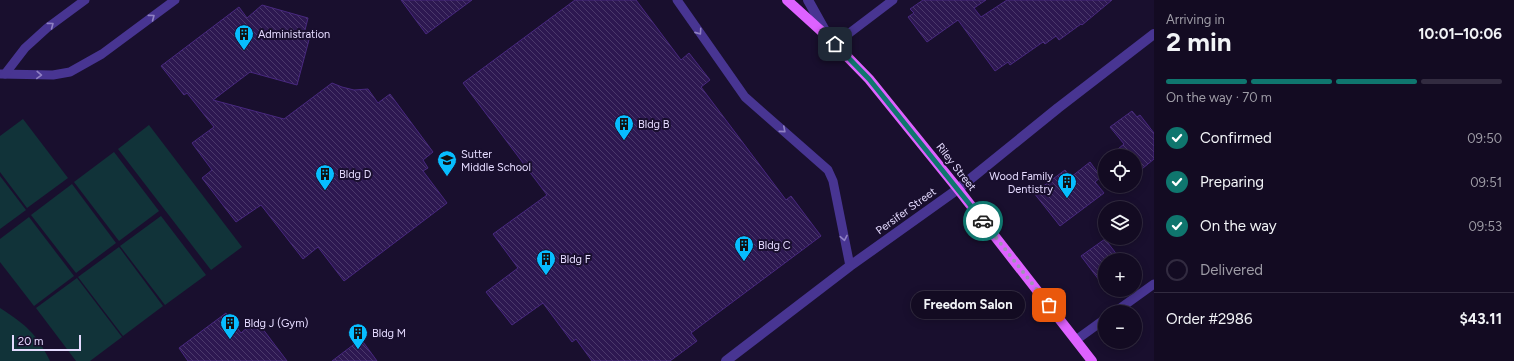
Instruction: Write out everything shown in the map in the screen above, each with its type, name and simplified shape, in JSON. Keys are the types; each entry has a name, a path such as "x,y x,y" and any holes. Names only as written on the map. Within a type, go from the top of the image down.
{"main road":[{"name":"Riley Street","path":"787,0 869,79 958,188 1092,361"}],"street":[{"path":"808,0 832,42"},
{"name":"Persifer Street","path":"726,361 850,266 958,188 1154,34"}],"lane":[{"path":"2,74 25,48 47,28 85,0"},
{"path":"2,74 53,75 70,72 102,54 174,0"},
{"path":"677,0 745,97 828,170 833,181 850,266"},
{"path":"832,42 892,0"},
{"path":"1125,305 1154,284"},
{"path":"1076,340 1098,324"}],"green space":[{"path":"23,119 68,178 27,208 0,172 0,136"},
{"path":"149,125 242,247 211,270 118,149"},
{"path":"114,152 159,211 119,241 74,182"},
{"path":"0,176 26,210 0,229"},
{"path":"72,184 116,243 76,273 31,215"},
{"path":"161,216 206,275 165,305 120,246"},
{"path":"29,217 74,276 34,306 0,262 0,239"},
{"path":"119,247 163,306 123,336 78,277"},
{"path":"77,278 122,337 90,361 76,361 36,308"},
{"path":"0,308 30,330 40,343 50,361 0,361"}],"building":[{"path":"401,0 472,0 426,34"},
{"name":"Bldg B","path":"575,0 636,0 681,60 689,53 710,80 701,87 786,200 791,196 821,236 691,333 697,341 670,361 592,361 576,339 572,342 543,303 512,325 486,292 518,268 493,234 547,195 463,83"},
{"path":"923,0 986,0 974,8 981,17 1007,0 1112,0 1082,25 1081,24 1059,40 1056,36 1045,44 1043,42 1010,65 1008,62 995,71 958,20 927,42 908,17 914,13 910,9"},
{"name":"Bldg D","path":"262,5 308,18 304,34 310,36 297,85 250,72 213,100 284,119 332,83 354,90 368,89 378,103 390,94 433,152 423,160 428,168 423,171 447,203 344,281 318,247 303,259 261,205 236,222 202,178 212,170 192,143 214,127 187,93 184,95 161,66 239,7 247,18"},
{"path":"1132,111 1137,117 1140,115 1154,133 1154,159 1142,169 1142,149 1118,149 1124,144 1110,127"},
{"name":"Wood Family Dentistry","path":"1090,162 1098,173 1098,180 1095,182 1098,186 1098,193 1104,193 1060,226 1034,193 1065,170 1071,177"},
{"path":"1098,244 1110,245 1116,253 1098,253 1098,279 1081,256"},
{"name":"Bldg J (Gym)","path":"226,313 241,333 256,320 287,361 188,361 179,348"},
{"name":"Bldg M","path":"361,339 377,361 332,361"}],"way so far":[{"path":"983,221 1049,305"}],"place":[{"name":"Administration","path":"244,51"},
{"name":"Bldg B","path":"624,141"},
{"name":"Sutter Middle School","path":"447,177"},
{"name":"Bldg D","path":"325,191"},
{"name":"Wood Family Dentistry","path":"1067,199"},
{"name":"Bldg C","path":"744,262"},
{"name":"Bldg F","path":"546,276"},
{"name":"Freedom Salon","path":"1049,305"},
{"name":"Bldg J (Gym)","path":"230,340"},
{"name":"Bldg M","path":"358,350"}],"route":[{"path":"835,44 869,79 983,221"}]}
